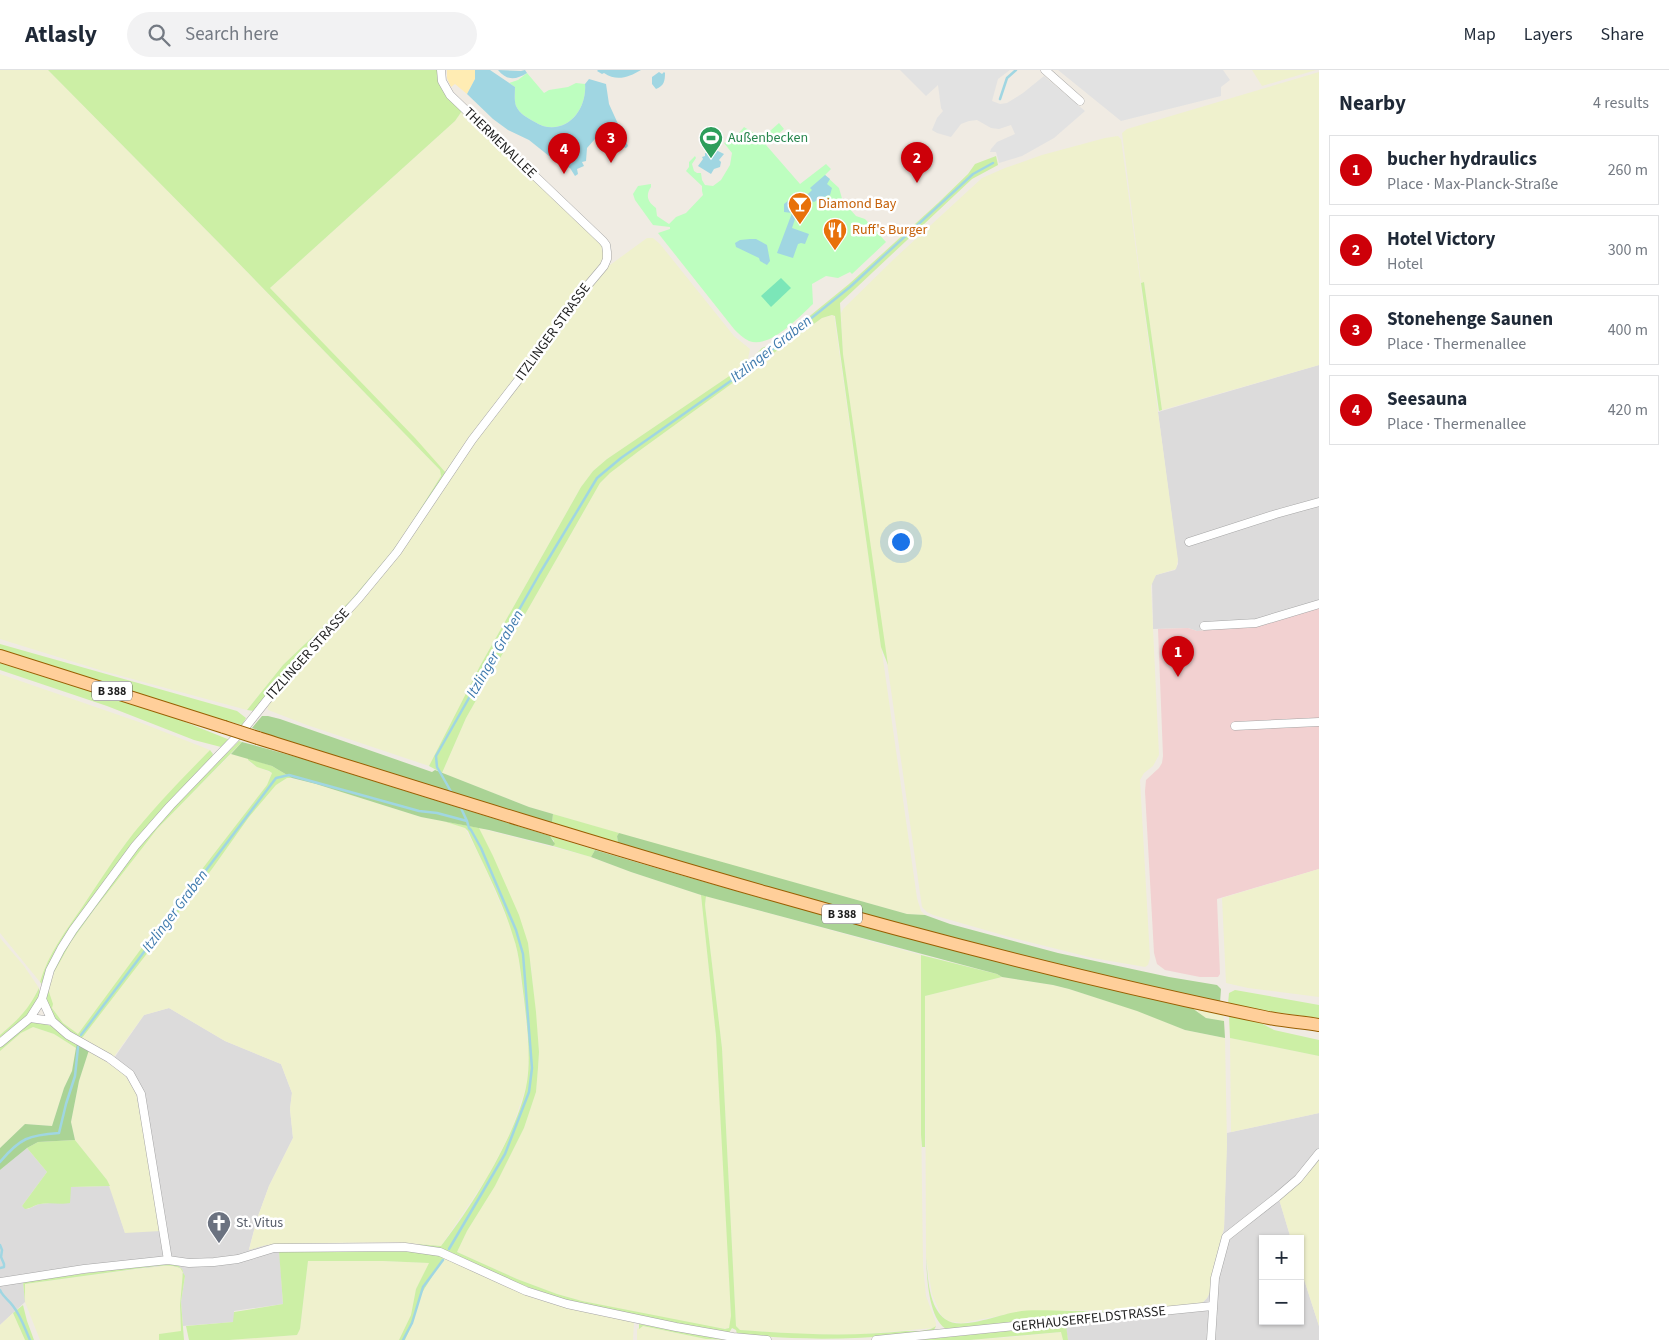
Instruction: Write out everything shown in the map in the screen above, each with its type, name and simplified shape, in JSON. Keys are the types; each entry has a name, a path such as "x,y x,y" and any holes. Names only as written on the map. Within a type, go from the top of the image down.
{"main road":[{"name":"B 388","path":"0,656 704,876 955,944 1238,1012 1319,1025"},
{"name":"B 388","path":"1269,1018 1319,1032"}],"street":[{"name":"THERMENALLEE","path":"441,70 442,81 450,95 603,241 606,245 607,254"},
{"path":"1045,70 1080,101"},
{"name":"ITZLINGER STRASSE","path":"0,1043 30,1018 42,999 47,978 56,958 73,930 145,834 244,729 282,683 393,558 472,440 529,366 583,291 604,266 607,254"},
{"path":"1189,542 1319,502"},
{"path":"1204,626 1256,623 1319,604"},
{"path":"1235,726 1319,722"},
{"path":"42,999 52,1021 68,1035 109,1058 130,1074 141,1094 168,1260"},
{"path":"30,1018 52,1021"},
{"path":"1211,1340 1212,1306 1217,1266 1226,1238 1298,1179 1319,1153"},
{"path":"0,1282 84,1269 168,1260 189,1263 214,1262 238,1259 274,1248 294,1246 390,1246 420,1248 446,1254 526,1291 567,1304 676,1327 734,1337 767,1340"},
{"name":"GERHAUSERFELDSTRASSE","path":"876,1340 1212,1306"}],"shaded area":[{"path":"900,70 1010,70 998,79 992,101 1000,104 1007,103 1023,93 1044,76 1085,111 1054,138 1022,156 999,163 996,152 990,152 997,142 1015,134 1011,125 999,129 991,128 977,120 961,124 951,137 937,133 932,130 937,118 943,111 938,85 926,96"},
{"path":"1058,70 1223,70 1230,80 1221,87 1221,96 1121,121"},
{"path":"1319,365 1319,607 1255,626 1197,631 1188,628 1153,629 1152,581 1156,575 1175,570 1178,564 1158,412"},
{"path":"1319,607 1319,869 1217,899 1220,974 1218,977 1200,977 1165,970 1157,964 1154,953 1145,791 1146,780 1159,768 1163,756 1158,629 1188,628 1197,631 1255,626"},
{"path":"169,1008 225,1041 281,1064 292,1093 290,1109 293,1138 269,1186 249,1249 279,1244 283,1304 234,1311 234,1322 183,1326 181,1302 185,1276 136,1266 23,1282 25,1302 0,1325 0,1170 27,1148 47,1172 22,1206 28,1209 39,1204 50,1203 71,1187 110,1186 125,1233 116,1068 110,1064 144,1015"},
{"path":"1319,1113 1319,1157 1279,1199 1290,1235 1259,1235 1259,1325 1304,1325 1304,1279 1319,1326 1319,1340 1068,1340 1064,1318 1202,1303 1207,1298 1224,1229 1227,1133"}],"green space":[{"path":"0,70 48,70 440,470 441,476 390,554 350,601 283,665 247,710 103,671 0,639"},
{"path":"48,70 438,70 438,77 442,88 462,111 455,121 270,288 415,438 446,473 390,556 254,711 247,710 283,665 350,601 390,554 441,476 440,470"},
{"path":"1252,70 1316,70 1262,86"},
{"path":"1319,72 1319,365 1162,410 1144,282 1141,283 1122,133 1127,129"},
{"path":"527,73 544,93 576,83 585,84 585,93 580,109 569,122 561,126 543,126 521,113 515,104 515,87 509,83 518,80"},
{"path":"462,111 597,240 603,248 605,257 602,266 446,473 270,288 455,121"},
{"path":"779,123 784,129 766,145 800,184 826,164 831,169 825,175 839,188 843,202 856,216 865,219 886,242 852,274 850,272 838,278 826,276 812,284 813,304 784,330 766,340 757,342 747,340 734,329 658,233 670,229 670,227 653,225 635,200 633,194 638,186 651,184 648,196 649,201 656,208 657,216 669,224 676,217 686,213 703,195 702,186 686,171 689,167 689,162 695,156 696,158 692,164 694,171 701,173 705,185 713,186 721,180 730,165 732,153 724,143 738,134 744,127 762,138"},
{"path":"1118,136 1121,139 1178,560 1176,569 1156,575 1151,586 1159,755 1153,766 1144,773 1140,780 1150,958 1148,965 1145,967 1093,958 1013,938 933,915 922,907 843,354 841,313 894,259 982,178 1042,155"},
{"path":"996,156 998,165 972,179 840,303 843,354 888,665 881,647 835,316 832,315 822,318 639,451 600,483 466,718 442,773 429,766 480,666 581,487 593,471 607,459 747,364 762,348 779,341 849,284 938,203 968,174 975,164"},
{"path":"647,238 653,238 660,244 734,336 750,349 747,364 607,459 593,471 581,487 480,666 429,766 268,710 267,705 288,680 366,595 401,552 462,459 599,275"},
{"path":"781,278 791,288 771,307 761,296"},
{"path":"1144,282 1162,410 1159,411 1141,283"},
{"path":"834,315 917,898 921,911 925,915 907,914 529,807 442,773 466,718 600,483 639,451 822,318"},
{"path":"0,644 237,711 246,718 242,725 226,722 0,651"},
{"path":"0,663 175,718 230,740 221,747 194,740 107,706 0,670"},
{"path":"0,674 139,722 210,750 125,844 62,938 46,966 40,982 0,933"},
{"path":"262,716 280,719 432,772 435,770 529,807 553,814 552,823 262,734 262,732 252,728"},
{"path":"239,741 242,742 157,829 71,942 52,976 48,989 53,1004 52,1008 63,1023 78,1034 152,934 267,785 272,773 257,767 248,758 272,766 292,778 287,778 276,785 249,817 212,869 82,1038 113,1058 66,1030 56,1021 46,999 46,994 52,971 83,920 148,834"},
{"path":"242,742 300,758 550,836 555,844 553,846 489,830 421,817 292,778 272,766 231,754"},
{"path":"210,750 213,754 210,762 163,810 47,969 42,984 40,982 43,972 58,942 120,851 156,807"},
{"path":"231,754 248,758 252,764 272,773 267,785 152,934 78,1035 63,1023 52,1008 48,989 56,968 71,942 134,856 157,829"},
{"path":"287,778 316,784 421,817 465,828 483,863 513,933 519,961 529,1056 527,1084 511,1131 488,1176 441,1246 396,1242 323,1243 266,1245 249,1250 257,1219 269,1186 293,1138 290,1109 292,1093 281,1064 225,1041 169,1008 144,1015 113,1058 82,1038 212,869 249,817 276,785"},
{"path":"553,814 619,833 617,836 618,843 552,823"},
{"path":"443,821 479,828 519,915 528,943 539,1052 536,1092 524,1128 495,1186 467,1231 457,1252 517,1279 582,1301 725,1329 729,1328 731,1316 716,1036 701,895 706,896 705,905 722,1048 736,1326 740,1330 823,1334 921,1331 936,1326 934,1330 880,1337 839,1338 757,1336 737,1334 736,1330 732,1328 729,1333 676,1324 562,1299 517,1283 450,1252 417,1244 441,1246 480,1190 515,1123 527,1082 529,1061 521,975 509,923 468,831 465,828"},
{"path":"479,828 588,856 701,895 716,1036 723,1149 731,1316 730,1326 727,1329 582,1301 557,1294 517,1279 457,1252 467,1231 495,1186 524,1128 536,1092 539,1052 531,965 503,880"},
{"path":"619,833 907,914 925,915 950,924 1058,953 1169,977 1217,985 1221,989 1220,1003 965,942 821,904 618,843 617,836"},
{"path":"550,836 595,850 591,857 553,846 554,841"},
{"path":"595,850 893,934 1192,1008 1206,1018 1224,1021 1225,1038 1185,1030 1137,1011 1069,989 1002,977 997,974 701,895 591,857"},
{"path":"1319,869 1319,997 1248,988 1226,983 1222,898"},
{"path":"706,896 921,955 923,1266 926,1296 936,1323 936,1326 933,1328 853,1335 740,1330 736,1326 722,1048 705,905"},
{"path":"0,938 24,966 39,988 23,1015 0,1035"},
{"path":"921,955 997,974 1002,977 925,996 925,1147 922,1147 921,1135"},
{"path":"1002,977 1069,989 1138,1011 1185,1030 1225,1038 1227,1145 1224,1228 1213,1268 1210,1292 1202,1303 1131,1310 1025,1311 962,1323 948,1321 941,1315 932,1294 926,1257 925,996"},
{"path":"39,988 36,1002 26,1017 0,1040 0,1035 22,1014"},
{"path":"1235,990 1319,1005 1319,1018 1228,1004 1229,993"},
{"path":"1192,1008 1223,1015 1224,1021 1206,1018"},
{"path":"1229,1016 1261,1023 1274,1030 1319,1040 1319,1056 1230,1038"},
{"path":"34,1021 51,1026 77,1042 76,1048 54,1034 33,1027 21,1033 0,1051 0,1046 28,1022"},
{"path":"33,1027 54,1034 76,1048 72,1071 64,1088 52,1126 25,1124 0,1148 0,1051 21,1033"},
{"path":"1230,1038 1319,1056 1319,1113 1231,1132"},
{"path":"77,1042 89,1050 79,1081 71,1122 75,1140 38,1142 27,1148 0,1170 0,1148 25,1124 52,1126 64,1088 72,1071"},
{"path":"89,1050 124,1074 136,1092 161,1231 125,1233 107,1180 75,1140 71,1122 79,1081"},
{"path":"75,1140 110,1186 71,1187 70,1203 44,1203 25,1209 22,1206 47,1172 27,1148 38,1142"},
{"path":"1319,1157 1319,1326 1304,1279 1304,1235 1290,1235 1279,1199"},
{"path":"403,1249 444,1257 420,1296 405,1340 399,1340 411,1315 416,1289 429,1263 308,1261 300,1329 297,1335 229,1340 189,1340 186,1326 233,1322 234,1312 283,1304 279,1251"},
{"path":"444,1257 533,1298 571,1309 634,1322 633,1340 405,1340 420,1296"},
{"path":"926,1257 928,1282 932,1299 939,1313 945,1319 952,1322 969,1323 1016,1312 1029,1311 1131,1310 948,1330 941,1325 933,1308 928,1286"},
{"path":"308,1261 430,1263 416,1289 411,1315 399,1340 229,1340 297,1335 300,1329"},
{"path":"158,1264 178,1264 180,1268 175,1266 157,1266 25,1284 25,1302 23,1282 26,1281"},
{"path":"169,1265 181,1268 183,1271 180,1305 181,1332 159,1334 159,1340 40,1340 25,1302 25,1284"},
{"path":"183,1272 185,1276 181,1302 184,1340 159,1340 159,1334 181,1331 180,1305"},
{"path":"23,1305 34,1340 25,1340 13,1313"},
{"path":"13,1313 25,1340 0,1340 0,1325"},
{"path":"639,1324 730,1340 706,1339 643,1326 639,1329"},
{"path":"1066,1325 1068,1340 1063,1340 1061,1332 970,1340 918,1340"},
{"path":"643,1326 713,1340 637,1340 637,1329"},
{"path":"1062,1332 1063,1340 970,1340 1012,1337"}],"sand":[{"path":"447,70 475,70 475,79 467,94 455,84 451,87 447,78"}],"water":[{"path":"475,70 490,70 515,87 515,104 519,111 543,126 561,126 575,116 580,109 585,93 585,84 589,79 606,84 609,104 628,146 625,148 619,141 608,136 595,139 587,148 586,161 582,162 584,166 577,169 578,174 575,176 570,168 559,164 529,140 508,130 493,119 467,94 475,79"},
{"path":"498,70 525,70 527,73 519,77 508,78"},
{"path":"598,70 641,70 632,75 618,78 602,74"},
{"path":"659,72 665,73 665,78 664,83 656,89 652,84 652,77"},
{"name":"Außenbecken","path":"715,143 716,150 724,154 719,160 721,162 720,167 714,169 711,174 698,166 703,159 702,157 705,156 705,153 707,153 712,144"},
{"path":"825,175 830,179 827,184 832,188 830,195 814,202 811,201 803,207 804,210 799,217 796,216 792,228 809,234 805,244 798,244 793,258 777,253 792,213 784,212 784,204 789,200 808,194 812,190 810,188"},
{"path":"756,239 767,245 770,261 767,265 760,261 759,258 736,247 735,243 740,240"}],"pier":[{"path":"567,139 571,139 575,145 571,151 567,151 563,147 563,143"}],"waterway":[{"name":"Itzlinger Graben","path":"1000,99 1007,78 1016,70"},
{"name":"Itzlinger Graben","path":"453,795 437,767 436,756 540,573 597,478 621,458 752,366 850,287 973,174 993,163"},
{"name":"Itzlinger Graben","path":"81,1035 276,778 289,775 419,811 437,813 467,821 460,806"},
{"path":"449,1249 505,1154 529,1092 532,1068 523,954 516,930 481,848 467,821"},
{"name":"Itzlinger Graben","path":"0,1162 13,1148 26,1139 59,1133 75,1076 78,1047"},
{"name":"Itzlinger Graben","path":"0,1245 4,1264 4,1267 0,1268"},
{"path":"403,1340 412,1323 423,1287 443,1260"},
{"name":"Itzlinger Graben","path":"0,1290 18,1314 30,1340"}],"place":[{"name":"Außenbecken","path":"711,159"},
{"name":"Stonehenge Saunen","path":"611,163"},
{"name":"Seesauna","path":"564,174"},
{"name":"Hotel Victory","path":"917,183"},
{"name":"Diamond Bay","path":"800,225"},
{"name":"Ruff's Burger","path":"835,251"},
{"name":"bucher hydraulics","path":"1178,677"},
{"name":"St. Vitus","path":"219,1244"}]}
